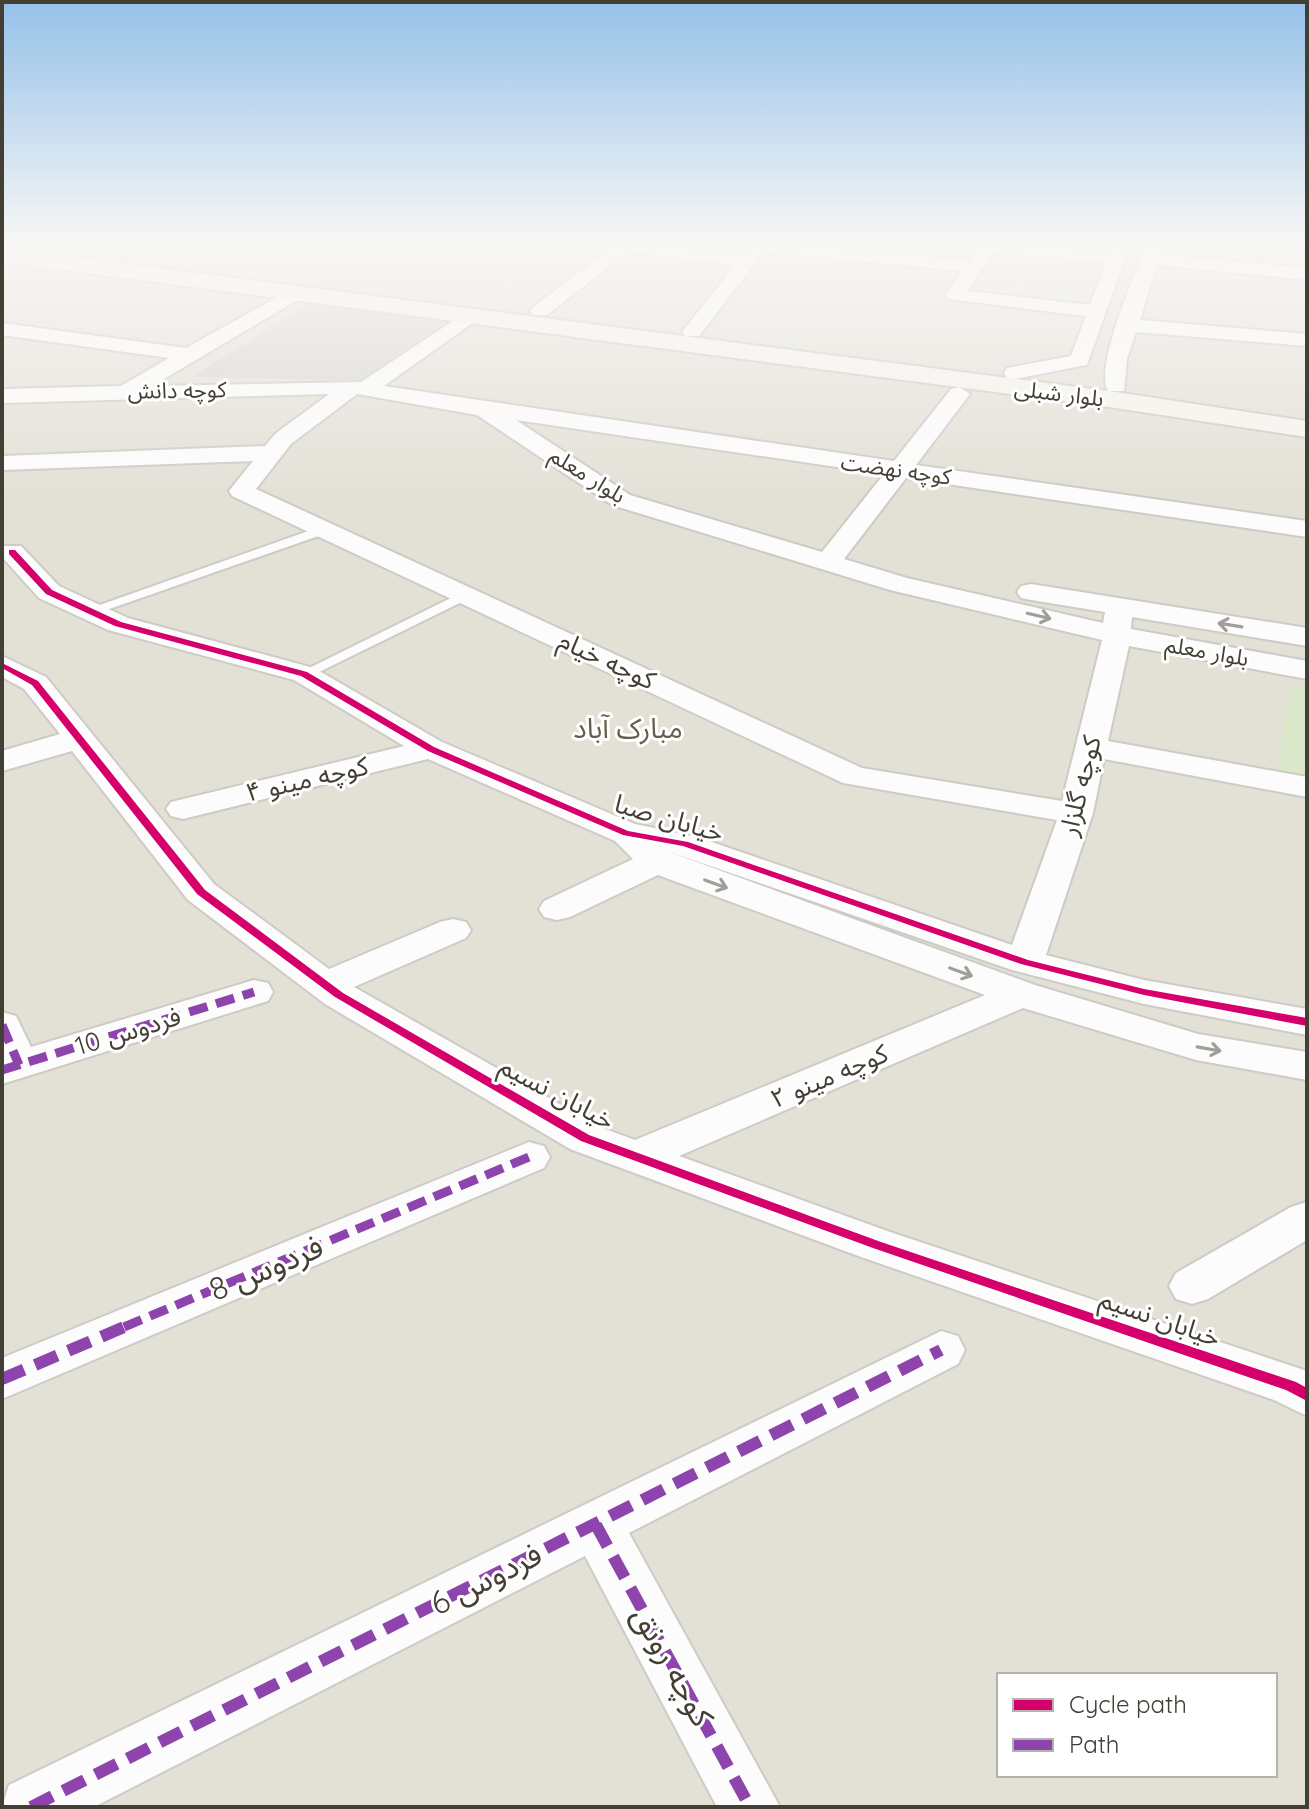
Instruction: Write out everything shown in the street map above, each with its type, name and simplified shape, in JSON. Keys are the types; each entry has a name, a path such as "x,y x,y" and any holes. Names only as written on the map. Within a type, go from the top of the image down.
{"street":[{"path":"128,390 232,328"},
{"path":"2,463 274,453 283,439 450,328"},
{"name":"بلوار شبلی","path":"569,328 1307,429"},
{"name":"بلوار شبلی","path":"666,328 1307,413"},
{"path":"692,332 695,328"},
{"path":"1015,373 1080,361 1092,328"},
{"path":"1116,386 1117,359 1128,328"},
{"path":"1170,328 1307,340"},
{"path":"2,329 186,354"},
{"name":"کوچه دانش","path":"2,396 128,390 360,387"},
{"name":"بلوار معلم","path":"360,387 484,409 621,500 900,584 1117,621 1307,670"},
{"path":"828,562 959,394"},
{"name":"کوچه نهضت","path":"484,409 1307,529"},
{"name":"کوچه خیام","path":"274,453 241,491 328,528 854,776 1076,813"},
{"name":"خیابان صبا","path":"12,552 49,592 118,624 304,674 431,749 626,833 685,844 1196,1047 1307,1066"},
{"name":"بلوار معلم","path":"1117,621 1307,637"},
{"name":"کوچه گلزار","path":"1023,978 1076,813 1117,621"},
{"name":"خیابان نسیم","path":"13,680 78,739 201,892 325,985 585,1138 877,1245 1291,1386 1307,1395"},
{"path":"2,761 78,739"},
{"path":"1091,747 1307,787"},
{"name":"کوچه مینو ۴","path":"183,809 431,749"},
{"name":"خیابان صبا","path":"626,833 656,862 1023,978 1144,992 1307,1022"},
{"path":"557,909 656,862"},
{"path":"325,985 453,930"},
{"name":"کوچه مینو ۲","path":"636,1157 1023,978"},
{"name":"فردوس 10","path":"10,1067 254,992"},
{"path":"2,1025 10,1067"},
{"name":"فردوس 8","path":"2,1379 529,1157"},
{"path":"1192,1286 1307,1219"},
{"name":"فردوس 6","path":"31,1807 941,1350"},
{"name":"کوچه رونق","path":"596,1525 750,1807"}],"lane":[{"path":"90,611 328,528"},
{"path":"304,674 467,594"}],"shaded area":[{"path":"2,328 1307,328 1307,1807 2,1807"}],"green space":[{"path":"1290,688 1307,690 1307,778 1277,773"}],"building":[{"path":"271,328 434,328 360,379 196,376"}],"marked path":[{"path":"2,1070 254,992"},
{"path":"2,1025 19,1065"},
{"path":"2,1379 529,1157"},
{"path":"31,1807 941,1350"},
{"path":"596,1525 750,1807"}],"cycle path":[{"path":"12,552 49,592 118,624 304,674 431,749 626,833 685,844 1025,962 1144,992 1307,1022"},
{"path":"2,665 35,683 201,892 339,995 585,1138 877,1245 1291,1386 1307,1395"}],"district":[{"name":"مبارک آباد","path":"628,728"}]}
